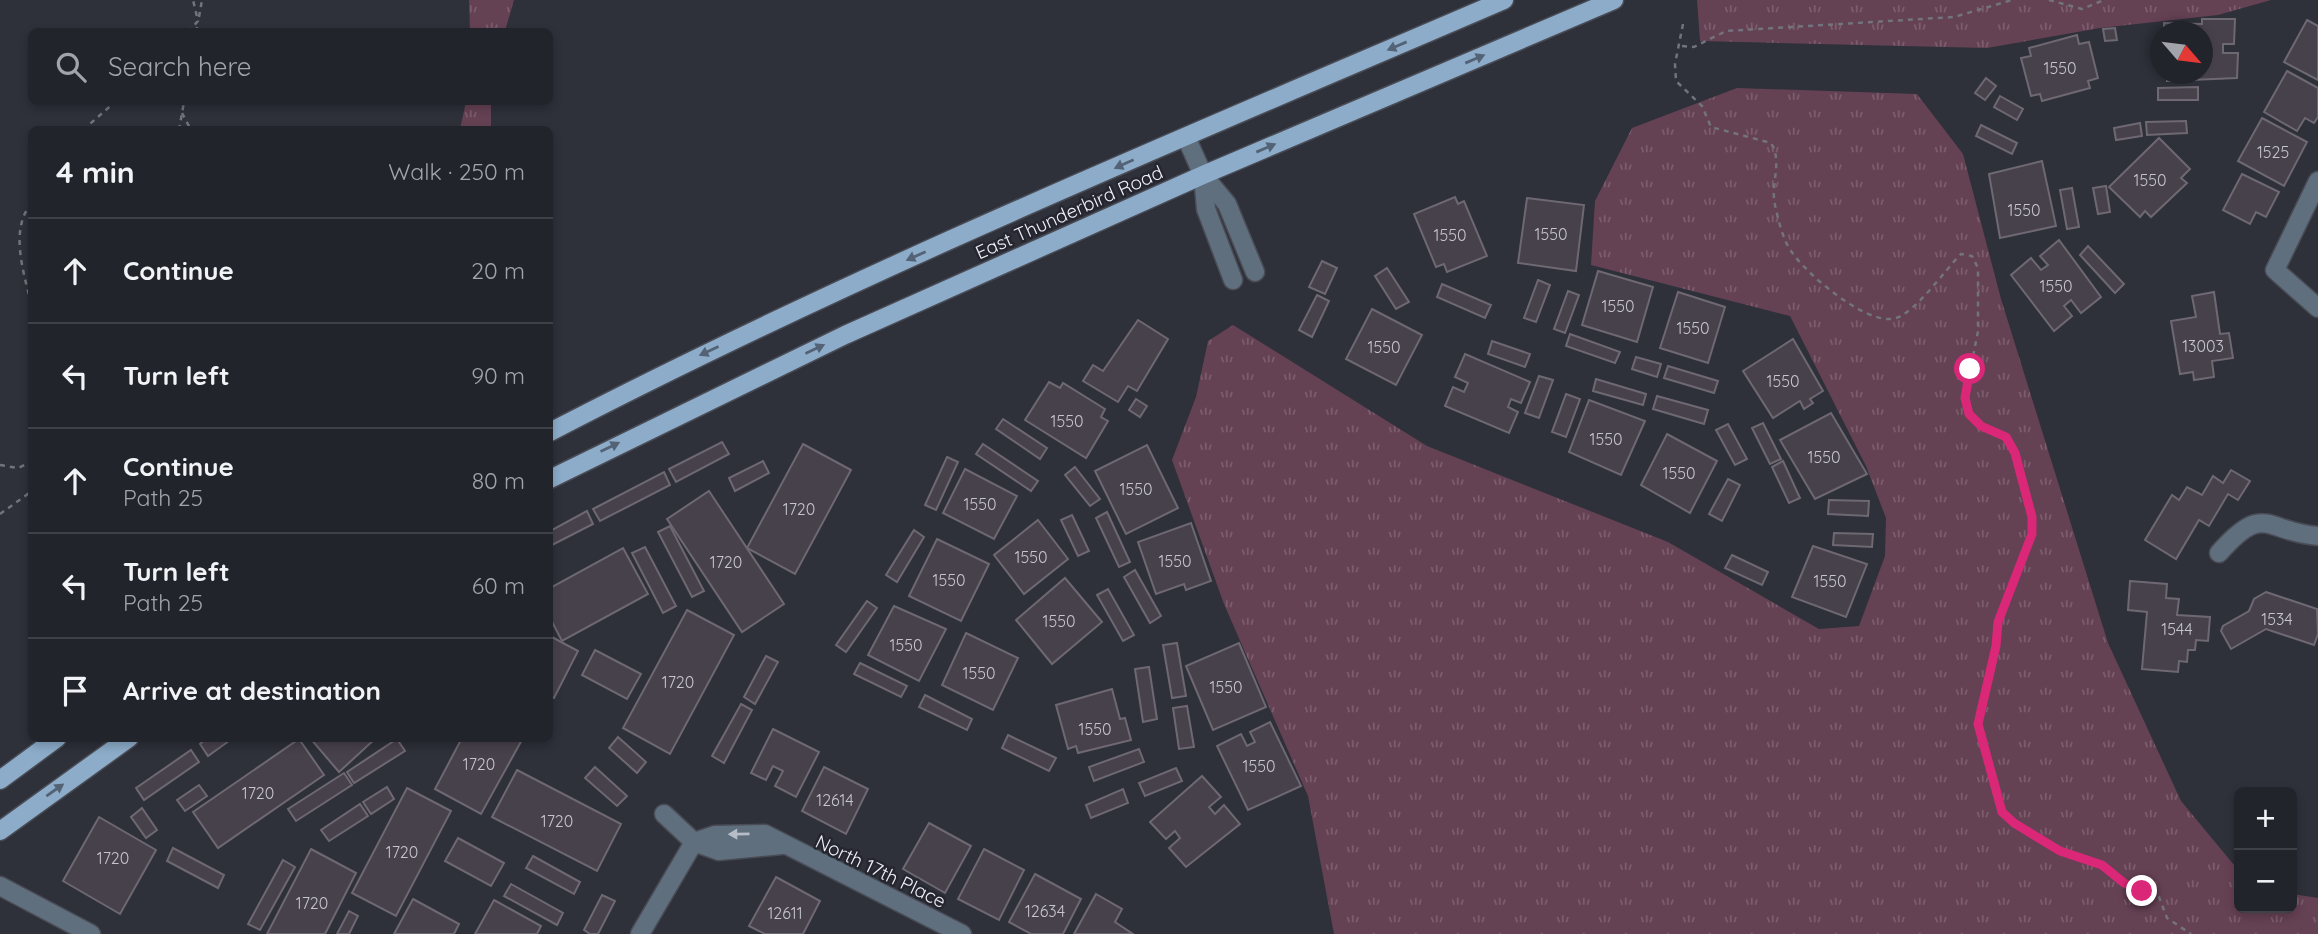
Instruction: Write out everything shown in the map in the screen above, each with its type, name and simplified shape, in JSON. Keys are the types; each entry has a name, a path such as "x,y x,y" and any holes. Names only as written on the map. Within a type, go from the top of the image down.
{"main road":[{"name":"East Thunderbird Road","path":"553,430 693,358 815,301 1504,0"},
{"name":"East Thunderbird Road","path":"553,478 845,335 1203,175 1614,0"},
{"path":"0,780 52,742"},
{"path":"0,831 123,742"}],"street":[{"path":"1186,137 1203,175 1227,204 1255,272"},
{"path":"1203,175 1206,209 1233,281"},
{"path":"2318,181 2276,270 2318,308"},
{"path":"2219,553 2247,526 2266,521 2318,536"},
{"path":"640,934 694,842 664,814"},
{"name":"North 17th Place","path":"694,842 719,851 782,845 962,934"},
{"path":"0,886 91,934"}],"path":[{"path":"193,0 198,21"},
{"path":"197,28 202,0"},
{"path":"1681,45 1694,47 1726,31 1954,17 2012,0"},
{"path":"2049,0 2082,9 2104,0"},
{"path":"192,28 198,21"},
{"path":"1683,24 1681,45 1675,64 1676,81 1702,106 1711,127 1771,143 1777,157 1773,181 1775,205 1790,250 1807,270 1860,312 1879,320 1897,318 1920,299 1961,254 1972,256 1978,268 1978,331 1965,398 1969,414 1981,426 2006,437 2015,453 2032,517 2032,534 1998,622 1996,646 1978,724 2002,812 2014,823 2060,851 2102,865 2124,883 2159,897 2167,918 2191,934"},
{"path":"88,126 112,105"},
{"path":"180,126 183,105"},
{"path":"182,113 189,126"},
{"path":"28,211 23,222 20,253 28,289"},
{"path":"0,465 18,468 28,463"},
{"path":"0,514 28,494"}],"green space":[{"path":"469,0 514,0 506,28 470,28"},
{"path":"1697,0 2271,0 2218,15 2100,28 1987,48 1700,41"},
{"path":"1737,88 1917,94 1963,154 2001,299 2108,643 2181,801 2234,865 2234,913 2297,913 2297,895 2318,898 2318,934 1334,934 1308,796 1224,604 1172,460 1196,397 1208,341 1233,325 1427,446 1668,542 1819,629 1859,626 1885,556 1886,518 1866,466 1790,316 1591,265 1595,201 1632,128"},
{"path":"465,105 491,105 491,126 461,126"}],"building":[{"path":"2235,19 2234,44 2223,44 2223,53 2238,53 2237,78 2213,79 2213,21 2202,21"},
{"path":"2307,20 2318,26 2318,80 2284,62"},
{"path":"2115,28 2117,40 2105,41 2103,29"},
{"path":"2077,35 2079,44 2089,42 2098,78 2088,81 2090,88 2042,101 2040,94 2031,96 2021,58 2031,56 2029,48"},
{"path":"2287,71 2318,88 2318,117 2314,123 2305,118 2297,131 2264,112"},
{"path":"1986,78 1996,86 1985,100 1975,93"},
{"path":"2198,87 2198,100 2158,100 2158,88"},
{"path":"2000,96 2023,109 2017,120 1994,107"},
{"path":"2262,118 2307,142 2284,186 2238,161"},
{"path":"2186,121 2187,133 2147,135 2146,122"},
{"path":"2140,123 2142,136 2116,140 2114,128"},
{"path":"1981,125 2017,143 2012,154 1976,136"},
{"path":"2159,138 2190,169 2181,178 2187,183 2151,217 2145,211 2140,217 2109,187"},
{"path":"2042,161 2056,226 2000,238 1989,174"},
{"path":"2242,174 2279,192 2266,217 2256,212 2250,224 2223,210"},
{"path":"2106,186 2110,212 2098,214 2093,188"},
{"path":"2072,188 2079,227 2067,229 2060,190"},
{"path":"1455,197 1458,204 1464,201 1487,256 1447,272 1444,264 1436,267 1414,214"},
{"path":"1527,198 1584,205 1576,271 1518,263"},
{"path":"2059,240 2101,297 2081,313 2071,300 2064,306 2072,316 2054,331 2011,275 2031,258 2041,270 2048,265 2040,256"},
{"path":"2088,246 2124,284 2115,293 2080,255"},
{"path":"1322,261 1337,268 1325,294 1309,287"},
{"path":"1387,268 1409,302 1396,309 1375,276"},
{"path":"1598,271 1653,287 1637,342 1582,325"},
{"path":"1538,280 1550,285 1536,322 1524,318"},
{"path":"1442,284 1491,305 1485,318 1437,297"},
{"path":"1568,291 1579,295 1565,333 1554,329"},
{"path":"1678,292 1725,307 1708,363 1660,348"},
{"path":"2214,292 2220,334 2229,333 2233,358 2212,361 2214,377 2194,380 2193,372 2180,374 2171,321 2196,317 2192,296"},
{"path":"1317,295 1329,301 1312,337 1299,330"},
{"path":"1372,309 1422,335 1396,385 1346,359"},
{"path":"1138,320 1168,339 1137,391 1128,386 1118,402 1083,381 1093,365 1103,371"},
{"path":"1570,334 1620,352 1615,363 1566,346"},
{"path":"1793,339 1823,391 1810,399 1813,403 1804,409 1800,401 1773,418 1743,371"},
{"path":"1492,341 1530,354 1525,367 1488,354"},
{"path":"1465,354 1530,382 1521,403 1511,399 1508,407 1518,412 1509,433 1445,406 1453,387 1464,392 1468,383 1455,377"},
{"path":"1636,357 1661,364 1657,377 1632,369"},
{"path":"1668,366 1718,381 1714,393 1664,378"},
{"path":"1539,376 1553,380 1539,418 1525,413"},
{"path":"1596,379 1646,394 1643,405 1593,391"},
{"path":"1049,382 1060,388 1063,383 1105,409 1101,417 1108,421 1086,458 1025,420"},
{"path":"1566,394 1580,399 1566,437 1552,432"},
{"path":"1657,396 1708,410 1704,424 1653,409"},
{"path":"1136,399 1147,406 1140,417 1129,410"},
{"path":"1589,400 1645,421 1621,475 1569,452"},
{"path":"1831,413 1867,474 1815,499 1780,440"},
{"path":"1003,419 1047,448 1040,459 996,429"},
{"path":"1763,423 1781,459 1770,464 1752,428"},
{"path":"1728,424 1747,459 1735,465 1716,430"},
{"path":"1667,434 1717,461 1690,513 1641,485"},
{"path":"722,442 729,454 676,482 669,469"},
{"path":"803,444 851,470 795,574 747,548"},
{"path":"983,444 1038,481 1031,491 976,454"},
{"path":"1147,445 1178,508 1126,534 1095,471"},
{"path":"947,457 958,462 936,510 925,505"},
{"path":"763,461 769,473 735,491 729,478"},
{"path":"1783,461 1800,498 1789,503 1772,467"},
{"path":"1075,467 1100,499 1090,506 1065,475"},
{"path":"965,469 1017,496 994,539 943,513"},
{"path":"2231,470 2250,481 2238,500 2228,494 2209,526 2199,520 2176,559 2145,540 2172,495 2179,500 2187,487 2202,495 2213,476 2223,483"},
{"path":"664,472 670,485 600,521 593,509"},
{"path":"1728,479 1740,485 1722,521 1709,514"},
{"path":"709,491 784,604 742,632 667,519"},
{"path":"1829,500 1869,501 1868,516 1828,514"},
{"path":"587,511 593,524 553,544 553,529"},
{"path":"1107,512 1130,562 1119,567 1096,518"},
{"path":"1072,515 1089,551 1078,556 1061,520"},
{"path":"1038,520 1068,559 1024,594 994,555"},
{"path":"1191,523 1211,581 1186,590 1184,584 1156,594 1138,542"},
{"path":"670,526 704,591 692,597 658,532"},
{"path":"914,530 924,537 897,582 886,575"},
{"path":"1834,533 1873,534 1872,547 1833,545"},
{"path":"937,539 989,564 961,621 909,596"},
{"path":"1813,546 1867,564 1846,617 1792,597"},
{"path":"645,547 676,606 663,613 632,553"},
{"path":"623,548 648,594 562,641 553,624 553,586"},
{"path":"1732,555 1768,572 1762,585 1725,568"},
{"path":"1135,570 1161,616 1150,623 1124,577"},
{"path":"1065,578 1102,622 1052,664 1016,620"},
{"path":"2130,581 2167,584 2166,598 2179,599 2177,615 2210,617 2208,641 2196,640 2195,650 2188,650 2187,662 2179,661 2178,672 2142,669 2147,612 2128,610"},
{"path":"1108,589 1134,635 1123,641 1097,595"},
{"path":"2266,592 2317,609 2318,634 2314,645 2266,629 2231,649 2221,631 2223,626 2249,611 2254,599"},
{"path":"867,601 877,608 846,652 836,645"},
{"path":"894,606 946,629 919,681 868,655"},
{"path":"687,610 734,635 670,754 623,728"},
{"path":"966,633 1018,658 993,710 942,685"},
{"path":"553,638 578,651 553,698"},
{"path":"1177,643 1186,696 1172,698 1163,645"},
{"path":"1239,643 1266,707 1213,730 1186,666"},
{"path":"595,650 641,674 627,699 582,675"},
{"path":"766,656 778,662 755,704 744,697"},
{"path":"860,663 907,686 901,697 854,674"},
{"path":"1149,667 1157,719 1143,722 1135,669"},
{"path":"1112,689 1120,719 1125,718 1131,740 1078,753 1076,746 1068,749 1056,705"},
{"path":"925,695 972,719 967,730 919,707"},
{"path":"741,704 752,710 724,763 712,756"},
{"path":"1187,706 1194,747 1179,749 1173,708"},
{"path":"1270,722 1301,786 1248,810 1217,746 1241,734 1247,746 1255,742 1250,732"},
{"path":"773,729 819,752 796,797 775,786 783,771 773,766 766,780 751,773"},
{"path":"1008,735 1056,758 1049,771 1002,748"},
{"path":"618,737 646,762 637,773 609,748"},
{"path":"202,742 227,742 208,756 200,744"},
{"path":"295,742 301,742 324,775 218,848 193,812"},
{"path":"313,742 372,742 339,772"},
{"path":"392,742 399,742 405,751 354,783 347,772"},
{"path":"460,742 521,742 481,814 435,789"},
{"path":"1139,749 1144,762 1094,781 1089,767"},
{"path":"191,750 199,762 144,800 136,788"},
{"path":"595,767 627,796 617,806 585,778"},
{"path":"824,767 868,789 846,834 802,811"},
{"path":"1176,768 1182,781 1145,796 1139,783"},
{"path":"517,770 621,824 597,871 492,817"},
{"path":"344,773 352,785 296,821 288,809"},
{"path":"1202,776 1221,797 1209,807 1215,814 1224,805 1240,824 1186,867 1169,848 1180,838 1175,831 1166,839 1150,822"},
{"path":"199,785 207,796 185,811 177,800"},
{"path":"387,787 394,799 371,814 363,802"},
{"path":"407,788 451,811 396,916 352,893"},
{"path":"1123,789 1128,803 1091,818 1086,805"},
{"path":"360,804 368,816 329,841 321,830"},
{"path":"142,808 157,830 146,838 131,817"},
{"path":"99,817 156,850 120,914 63,881"},
{"path":"929,823 971,846 945,893 903,869"},
{"path":"458,838 504,863 491,886 445,861"},
{"path":"173,848 224,875 218,888 167,861"},
{"path":"311,849 356,873 325,934 267,934"},
{"path":"984,849 1024,870 999,920 958,899"},
{"path":"533,856 580,882 574,894 526,868"},
{"path":"283,860 295,867 260,930 248,924"},
{"path":"1035,874 1081,899 1063,934 1031,934 1009,922"},
{"path":"776,877 820,901 803,934 765,934 749,926"},
{"path":"511,884 563,913 557,925 504,896"},
{"path":"1096,894 1122,909 1115,922 1133,934 1074,934"},
{"path":"602,895 615,901 598,934 590,934 584,930"},
{"path":"413,899 459,924 454,934 394,934"},
{"path":"494,900 541,926 537,934 475,934"},
{"path":"349,911 358,916 349,934 337,934"}],"route":[{"path":"1970,369 1965,398 1969,414 1981,426 2006,437 2015,453 2032,517 2032,534 1998,622 1996,646 1978,724 2002,812 2014,823 2060,851 2102,865 2124,883 2142,891"}]}
